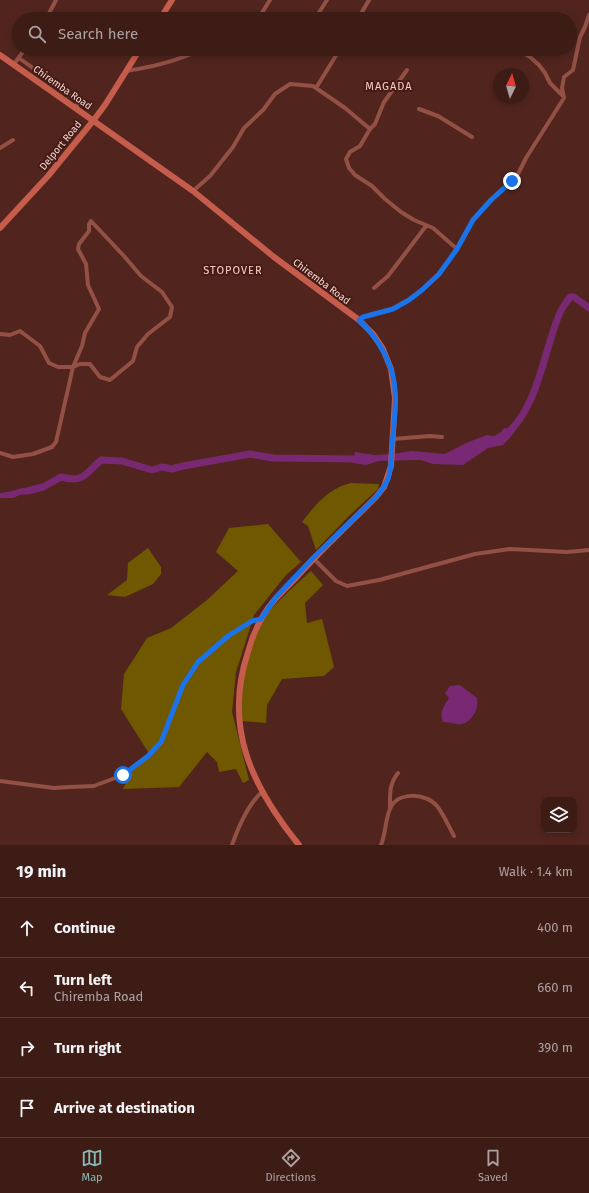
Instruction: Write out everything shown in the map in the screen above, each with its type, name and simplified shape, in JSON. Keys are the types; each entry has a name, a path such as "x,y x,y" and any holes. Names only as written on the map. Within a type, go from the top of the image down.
{"main road":[{"path":"164,12 172,0"},
{"name":"Chiremba Road","path":"0,55 193,191 274,257 359,320 378,340 391,369 395,398 392,453 388,478 382,491 313,558 276,597 261,619 249,646 240,680 238,709 241,734 249,761 262,792 278,818 299,845"},
{"name":"Delport Road","path":"0,228 48,176 93,121 105,105 135,56"}],"street":[{"path":"50,12 56,0"},
{"path":"262,12 270,0"},
{"path":"319,12 327,0"},
{"path":"362,12 370,0"},
{"path":"577,51 580,37 589,15"},
{"path":"126,70 151,67 187,56"},
{"path":"316,88 336,56"},
{"path":"528,56 539,65 550,83 562,95"},
{"path":"359,320 363,317 393,309 409,300 439,274 457,249 473,220 518,174 526,158 564,98 562,95 562,88 564,76 573,70 576,56"},
{"path":"14,64 19,58 77,100 77,110"},
{"path":"407,70 384,102 375,124 370,129 360,146 350,152 346,159 349,168 355,175 372,186 384,199 401,212 426,226 433,228 457,249"},
{"path":"193,191 210,176 233,147 244,128 263,110 275,94 290,84 313,86 345,108 370,129"},
{"path":"419,109 438,116 472,137"},
{"path":"0,148 13,140"},
{"path":"0,334 10,335 20,331 40,346 49,363 58,367 73,367 80,364 90,364 100,377 110,380 133,361 137,347 148,334 170,317 172,307 162,292 141,276 91,221 89,224 89,231 79,244 78,249 86,264 88,285 99,309 84,333 82,346 73,367 56,442 52,447 33,454 13,457 0,453"},
{"path":"374,288 388,276 426,226"},
{"path":"393,439 430,436 442,437"},
{"path":"313,558 336,581 347,586 379,580 475,554 510,549 567,552 589,550"},
{"path":"0,780 54,788 94,786 123,775 148,756 161,742 183,685 198,662 228,636 252,621 261,619"},
{"path":"381,845 390,808 390,786 398,773"},
{"path":"232,845 242,822 262,792"},
{"path":"390,808 399,798 406,796 425,798 436,805 454,836"}],"shaded area":[{"path":"504,428 516,429 512,436 503,445 488,448 463,465 433,464 421,460 378,461 366,465 353,463 355,452 374,455 412,451 445,454 466,443 487,435 494,436 501,432"},
{"path":"351,483 379,484 378,489 316,550 308,526 302,522 312,509 329,493 343,485"},
{"path":"22,488 35,488 35,493 20,495 13,498 0,498 0,493"},
{"path":"268,524 301,562 286,575 254,615 236,672 232,712 249,780 243,783 236,769 219,772 217,762 207,752 179,787 123,789 133,769 150,755 121,709 124,674 147,638 171,628 207,600 238,571 216,552 229,528"},
{"path":"148,548 161,567 161,574 153,584 125,597 107,595 127,580 128,563"},
{"path":"311,571 323,585 305,603 307,623 322,619 334,667 324,676 282,679 267,705 266,723 242,721 239,708 243,671 254,640 267,613"},
{"path":"460,685 477,698 476,710 469,720 462,724 443,722 442,712 449,698 445,693 450,686"}],"waterway":[{"path":"506,434 517,423 532,395 554,329 564,306 570,297 574,297 589,308"},
{"path":"27,491 43,487 61,477 69,479 80,478 101,460 122,461 152,470 162,467 172,469 250,454 273,458 362,459"}],"district":[{"name":"MAGADA","path":"389,86"},
{"name":"STOPOVER","path":"233,270"}],"route":[{"path":"123,775 148,756 161,742 183,685 198,662 228,636 252,621 261,619 276,597 313,558 382,491 388,478 391,466 395,398 393,377 383,349 378,340 359,320 363,317 393,309 409,300 422,290 439,274 457,249 473,220 491,200 512,181"}]}
